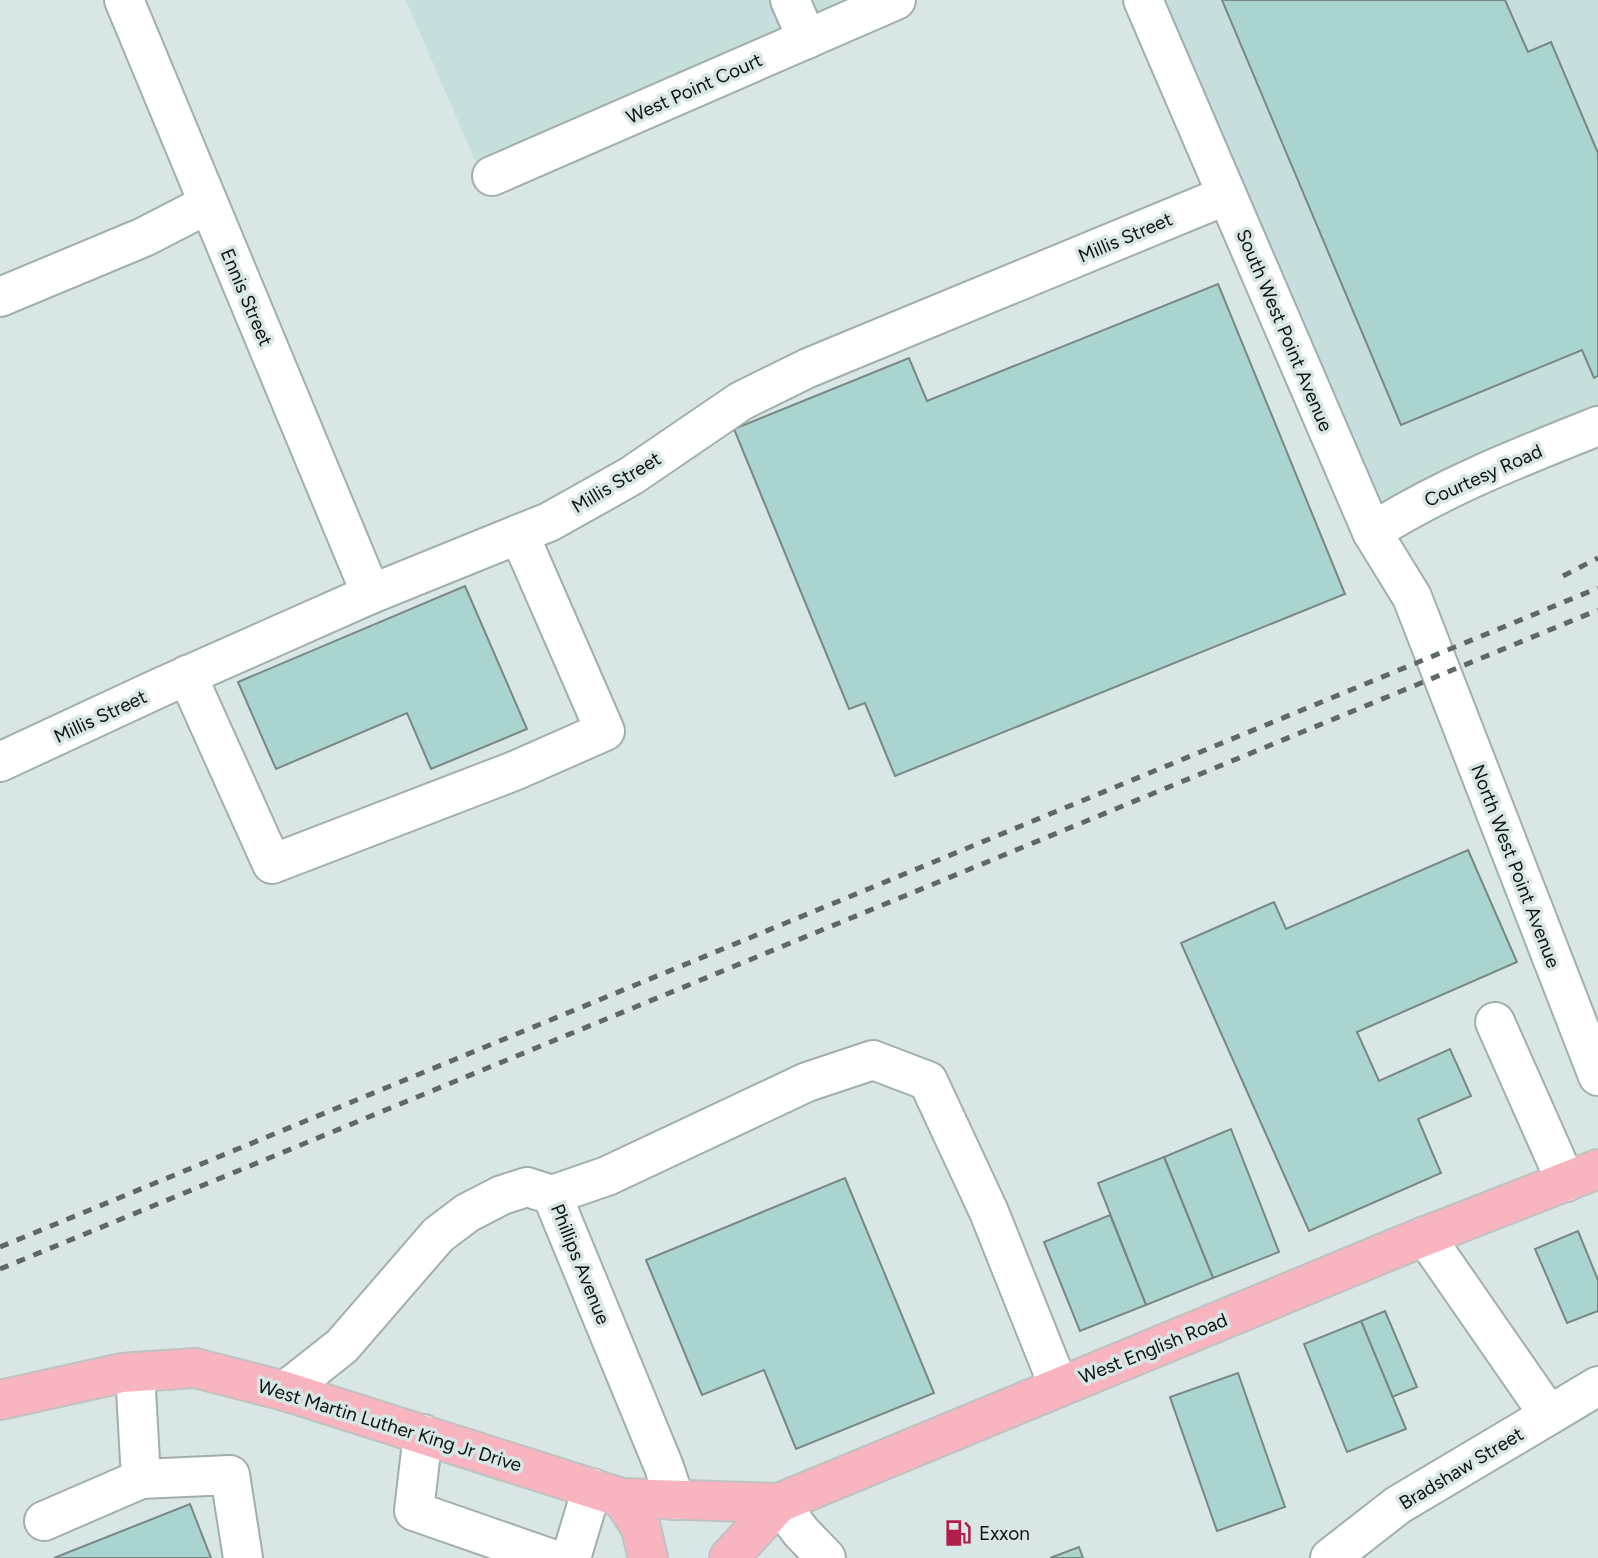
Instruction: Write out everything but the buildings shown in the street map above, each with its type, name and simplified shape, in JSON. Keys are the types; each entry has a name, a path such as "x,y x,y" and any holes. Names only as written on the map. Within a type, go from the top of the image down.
{"main road":[{"name":"West English Road","path":"729,1558 779,1503 1425,1236 1582,1175"},
{"name":"West Martin Luther King Jr Drive","path":"0,1399 122,1373 195,1368 285,1391 607,1493 675,1500 779,1503"},
{"path":"607,1493 641,1528 648,1558"}],"street":[{"name":"Ennis Street","path":"124,0 371,594"},
{"path":"790,0 807,39"},
{"name":"West Point Court","path":"492,176 896,0"},
{"name":"South West Point Avenue","path":"1143,0 1372,532 1412,597 1434,656"},
{"name":"Millis Street","path":"0,762 187,675 371,594 549,522 631,476 741,401 786,379 1227,195"},
{"path":"0,296 144,237 208,204"},
{"name":"Courtesy Road","path":"1372,532 1413,506 1494,467 1598,426"},
{"path":"187,675 272,864 514,771 605,732 519,534"},
{"name":"North West Point Avenue","path":"1434,656 1598,1076"},
{"path":"1495,1023 1582,1175"},
{"path":"552,1195 607,1176 807,1082 873,1060 928,1082 989,1212 1059,1387"},
{"name":"Phillips Avenue","path":"285,1391 342,1346 438,1235 467,1213 502,1195 527,1187 552,1195 664,1467 675,1500"},
{"path":"1425,1236 1549,1415"},
{"path":"135,1372 141,1479"},
{"name":"Bradshaw Street","path":"1330,1558 1398,1505 1598,1386"},
{"path":"423,1434 414,1511 549,1558"},
{"path":"44,1521 141,1479 230,1475 243,1558"},
{"path":"571,1558 607,1493"},
{"path":"779,1503 801,1532 827,1558"}],"shaded area":[{"path":"406,0 882,0 480,172"},
{"path":"1163,0 1598,0 1598,414 1383,508"}],"railway":[{"path":"1563,576 1598,558"},
{"path":"0,1247 1598,588"},
{"path":"0,1269 1598,610"}],"place":[{"name":"Exxon","path":"958,1533"}]}
